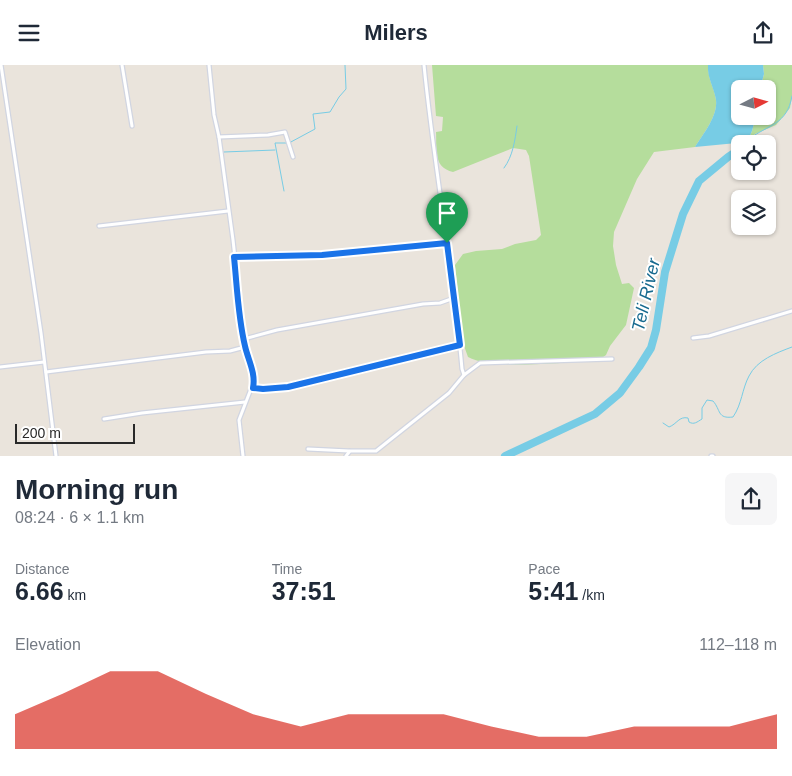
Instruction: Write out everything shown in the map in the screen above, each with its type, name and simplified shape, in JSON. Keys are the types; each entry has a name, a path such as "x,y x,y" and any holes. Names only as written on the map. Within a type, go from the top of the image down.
{"street":[{"path":"1,65 46,372 56,456"},
{"path":"122,65 132,126"},
{"path":"209,65 245,347 251,361 254,381 253,388 245,402 239,420 243,456"},
{"path":"424,65 430,125 464,375"},
{"path":"219,137 268,135 286,132 293,157"},
{"path":"99,226 228,211"},
{"path":"234,257 322,255 447,243"},
{"path":"244,339 277,330 423,304 440,303 454,298"},
{"path":"693,338 709,336 792,311"},
{"path":"253,388 288,387 460,345"},
{"path":"46,372 206,351 230,351 245,347"},
{"path":"308,449 376,451 449,393 464,375 477,364 484,362 612,359"},
{"path":"0,367 44,362"},
{"path":"104,419 245,402"},
{"path":"346,456 350,451"}],"green space":[{"path":"432,65 708,65 716,100 715,112 709,125 695,147 654,152 637,179 614,232 613,246 622,284 629,283 634,288 626,325 610,346 606,355 599,360 512,365 495,364 468,357 463,343 455,265 463,254 502,249 515,244 536,240 541,235 529,156 526,150 513,148 453,172 447,170 439,162 436,132 442,131 443,117 436,116"},
{"path":"763,65 792,65 790,108 776,125 776,80 762,80"},
{"path":"754,125 776,125 750,135"}],"water":[{"path":"708,65 763,65 764,74 762,80 731,80 731,125 754,125 750,135 731,135 731,144 695,147 715,112 716,100"}],"waterway":[{"path":"284,191 275,143 289,143 315,129 313,114 330,112 346,89 345,65"},
{"path":"755,135 776,123 786,113 792,96"},
{"path":"504,168 512,153 517,126"},
{"path":"224,152 275,150"},
{"name":"Teli River","path":"505,456 595,414 620,393 651,348 656,330 665,272 683,214 699,181 731,155"},
{"name":"Teli River","path":"663,423 669,427 680,419 685,418 688,418 691,423 697,422 702,419 702,408 707,400 713,401 724,417 733,417 752,370 762,361 792,347"}],"route":[{"path":"447,243 460,345 354,370 322,380 288,387 253,388 254,381 251,361 245,347 234,257 322,255 447,243"}]}
